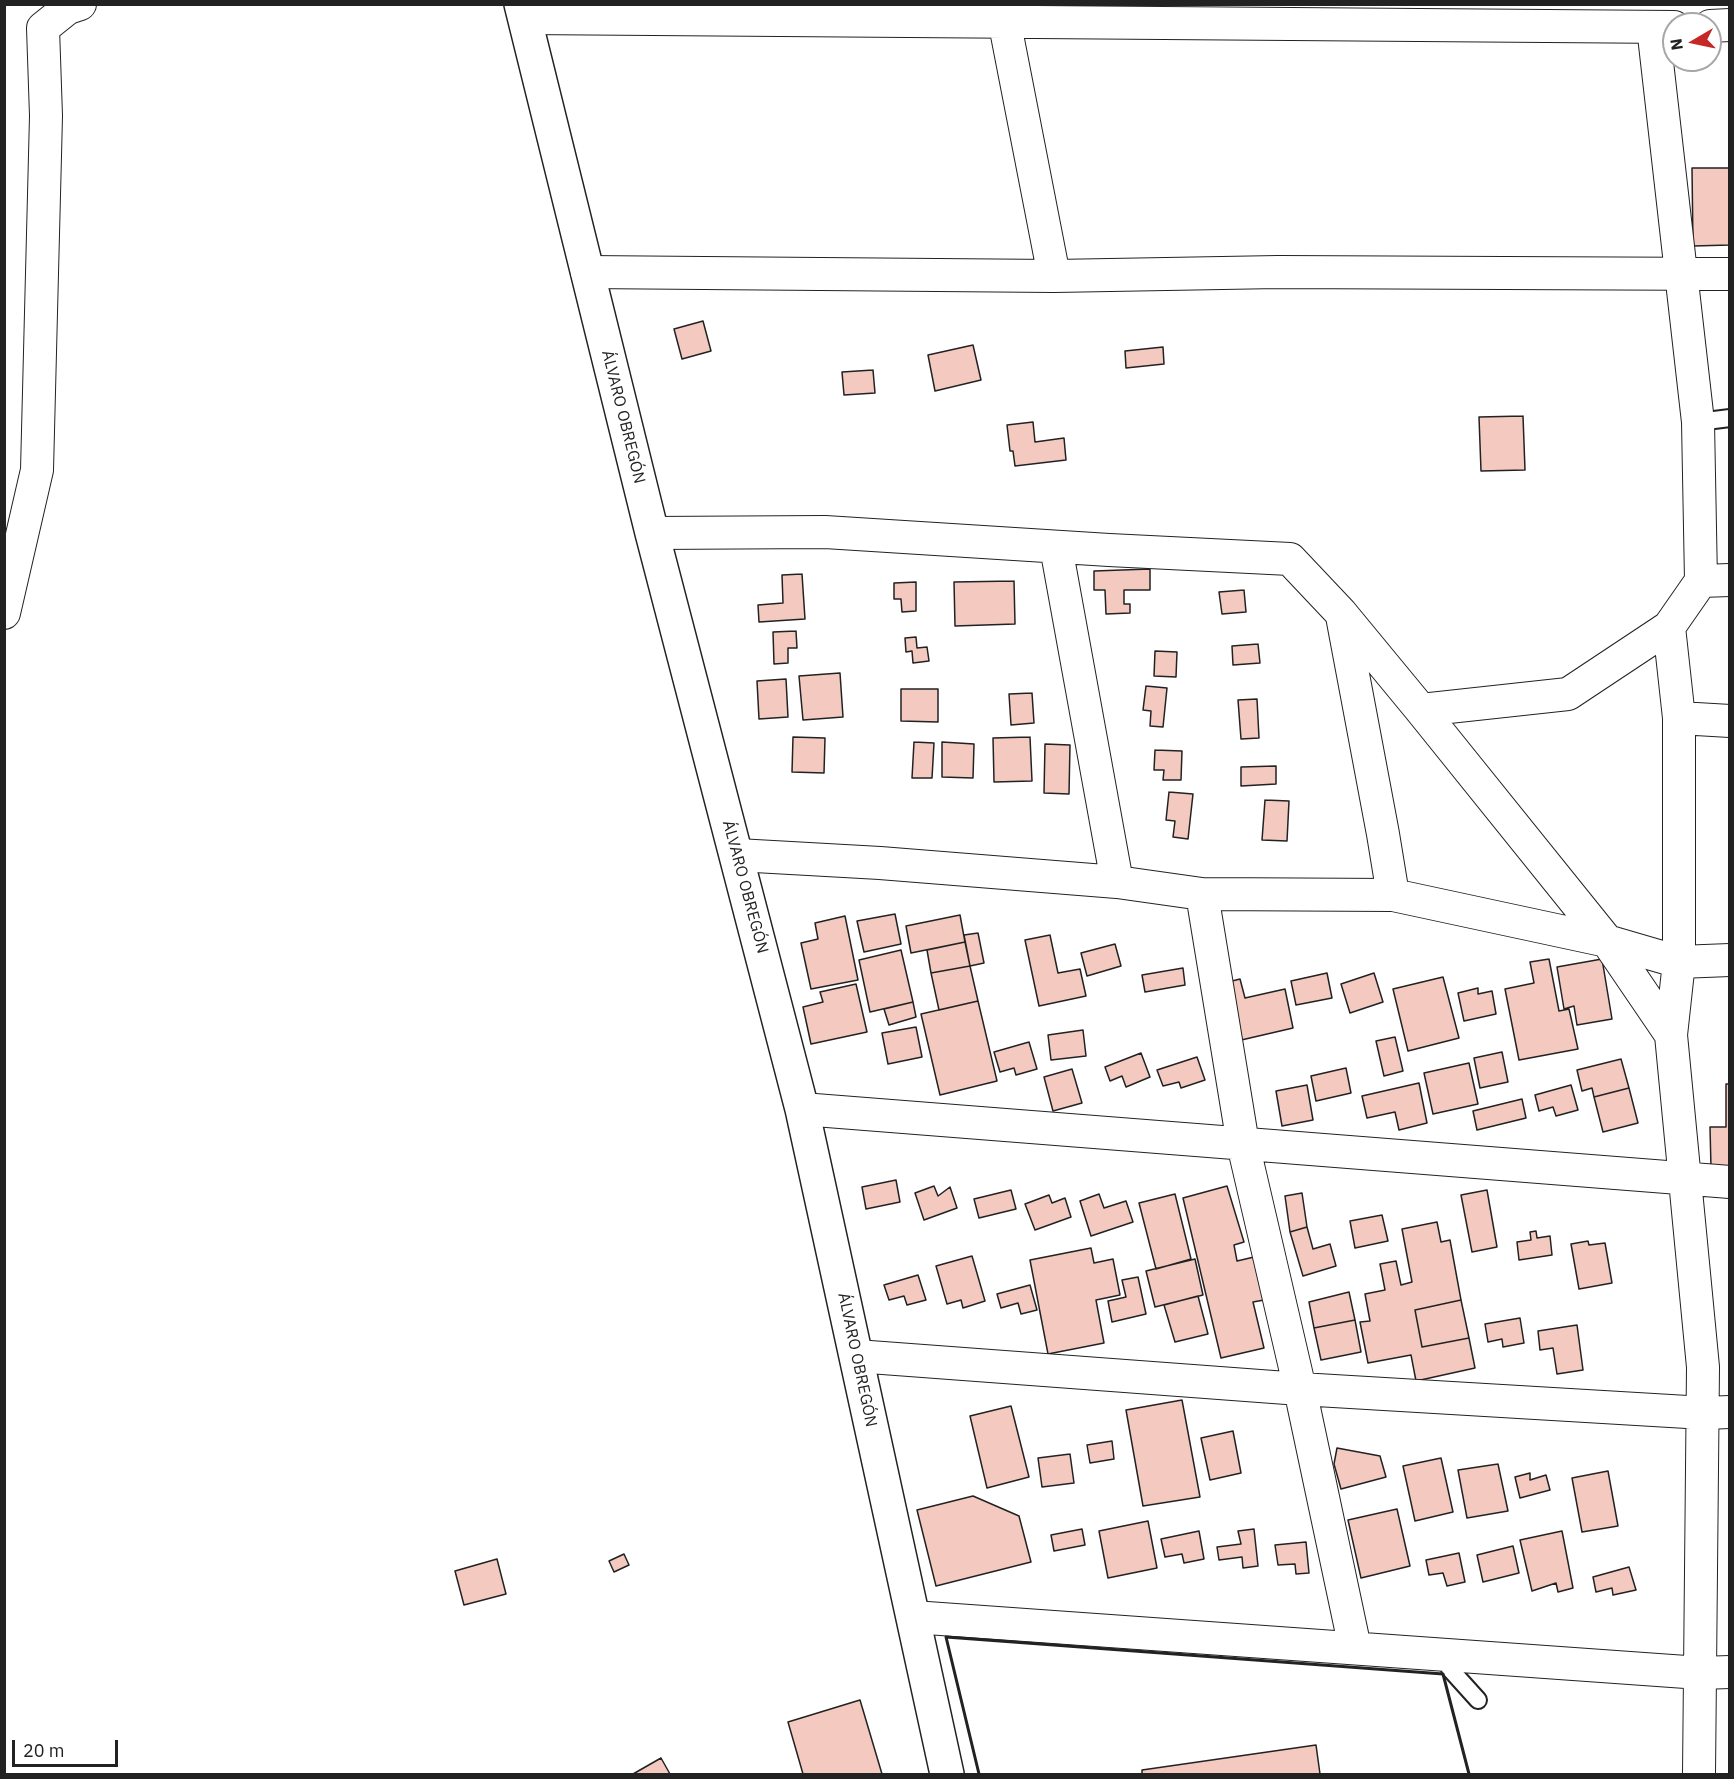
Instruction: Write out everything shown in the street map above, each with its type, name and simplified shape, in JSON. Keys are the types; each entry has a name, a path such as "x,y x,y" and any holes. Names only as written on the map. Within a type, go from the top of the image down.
{"street":[{"path":"4,613 37,470 46,116 43,28 68,8 80,4"},
{"path":"523,11 1002,13 1662,27"},
{"name":"ÁLVARO OBREGÓN","path":"523,11 652,533 802,1109 947,1774"},
{"path":"1002,13 1054,276"},
{"path":"1421,710 1568,694 1669,627 1715,580 1680,274 1667,72"},
{"path":"586,272 1054,276 1278,272 1730,274"},
{"path":"652,533 825,532 1290,559 1341,613 1607,941 1671,1035"},
{"path":"1056,547 1117,882"},
{"path":"1341,613 1393,895"},
{"path":"1669,627 1679,718 1679,962 1671,1035 1703,1367 1717,1413 1715,1672 1699,1774"},
{"path":"1679,718 1730,721"},
{"path":"737,855 880,863 1117,882 1202,894 1393,895 1607,941 1679,962 1730,960"},
{"path":"1202,894 1243,1144 1300,1389 1354,1648"},
{"path":"802,1109 1730,1182"},
{"path":"856,1356 1300,1389 1717,1413"},
{"path":"913,1617 1715,1672"}],"lane":[{"path":"1698,422 1730,418"},
{"path":"1453,1655 1450,1669 1478,1700"}],"building":[{"path":"1692,168 1730,168 1730,245 1693,246"},
{"path":"703,321 711,351 682,359 674,329"},
{"path":"973,345 981,380 935,391 928,355"},
{"path":"1163,347 1164,364 1126,368 1125,351"},
{"path":"873,370 875,393 844,395 842,372"},
{"path":"1523,416 1525,470 1481,471 1479,417"},
{"path":"1033,422 1035,442 1064,438 1066,460 1015,466 1013,451 1010,451 1007,425"},
{"path":"1150,569 1150,590 1124,590 1124,604 1130,604 1130,613 1106,614 1105,590 1094,590 1094,571"},
{"path":"802,574 805,619 759,622 758,605 783,603 782,575"},
{"path":"1014,581 1015,624 955,626 954,582"},
{"path":"916,582 916,611 902,612 901,599 894,599 894,583"},
{"path":"1244,590 1246,612 1222,614 1219,592"},
{"path":"796,631 797,648 788,648 788,663 774,664 773,632"},
{"path":"916,637 917,648 927,647 929,661 913,663 912,651 906,652 905,638"},
{"path":"1258,644 1260,663 1233,665 1232,646"},
{"path":"1155,651 1177,652 1176,677 1154,676"},
{"path":"840,673 843,717 803,720 799,676"},
{"path":"786,679 788,717 759,719 757,681"},
{"path":"1146,686 1167,688 1163,727 1150,726 1151,711 1143,710"},
{"path":"901,689 938,689 938,722 901,721"},
{"path":"1032,693 1034,723 1011,725 1009,694"},
{"path":"1257,699 1259,738 1241,739 1238,700"},
{"path":"793,737 825,738 824,773 792,772"},
{"path":"1030,737 1032,781 994,782 993,738"},
{"path":"914,742 934,743 932,778 912,778"},
{"path":"942,742 974,744 973,778 942,777"},
{"path":"1045,744 1070,745 1069,794 1044,793"},
{"path":"1155,750 1182,751 1181,780 1163,780 1164,770 1154,770"},
{"path":"1276,766 1276,784 1241,786 1241,767"},
{"path":"1169,792 1193,794 1188,839 1173,837 1175,821 1166,820"},
{"path":"1265,800 1289,801 1287,841 1262,840"},
{"path":"895,914 901,944 864,952 857,921"},
{"path":"960,915 965,942 911,953 906,926"},
{"path":"845,916 858,980 811,989 801,943 818,939 815,923"},
{"path":"978,933 984,963 970,966 964,935"},
{"path":"1050,935 1058,973 1080,969 1086,996 1039,1006 1025,940"},
{"path":"965,942 970,966 931,973 927,950"},
{"path":"1115,944 1121,966 1087,976 1081,953"},
{"path":"901,950 913,1002 870,1012 859,960"},
{"path":"1549,959 1559,1011 1569,1009 1578,1049 1519,1060 1505,989 1534,983 1530,962"},
{"path":"1602,959 1612,1019 1577,1025 1574,1006 1564,1009 1557,967"},
{"path":"970,966 978,1001 939,1010 931,973"},
{"path":"1183,968 1185,985 1145,992 1142,975"},
{"path":"1327,973 1332,998 1296,1005 1291,981"},
{"path":"1374,973 1383,1002 1350,1013 1341,984"},
{"path":"1443,977 1459,1038 1408,1051 1393,989"},
{"path":"1240,979 1245,998 1285,989 1293,1028 1237,1041 1224,983"},
{"path":"856,984 867,1032 811,1044 803,1007 823,1002 820,992"},
{"path":"1478,988 1478,994 1492,991 1496,1014 1464,1021 1458,993"},
{"path":"978,1001 997,1081 940,1095 921,1014"},
{"path":"913,1002 916,1017 889,1025 884,1009"},
{"path":"916,1027 922,1057 888,1064 882,1033"},
{"path":"1083,1030 1086,1056 1051,1060 1048,1035"},
{"path":"1395,1037 1403,1071 1384,1076 1376,1041"},
{"path":"1029,1042 1037,1069 1016,1075 1014,1068 1000,1072 994,1052"},
{"path":"1502,1052 1508,1082 1480,1088 1474,1058"},
{"path":"1141,1053 1150,1077 1126,1087 1122,1076 1110,1081 1105,1067"},
{"path":"1197,1057 1205,1080 1181,1088 1179,1082 1163,1086 1157,1070"},
{"path":"1621,1059 1629,1088 1594,1097 1592,1088 1582,1091 1577,1070"},
{"path":"1469,1063 1478,1104 1433,1114 1424,1073"},
{"path":"1346,1068 1351,1093 1316,1101 1311,1076"},
{"path":"1072,1069 1082,1103 1053,1111 1044,1077"},
{"path":"1419,1083 1427,1123 1399,1130 1395,1112 1367,1118 1362,1096"},
{"path":"1726,1084 1730,1084 1730,1168 1711,1168 1710,1127 1726,1127"},
{"path":"1307,1085 1313,1120 1282,1126 1276,1091"},
{"path":"1571,1085 1578,1110 1556,1116 1553,1107 1539,1111 1535,1095"},
{"path":"1629,1088 1638,1123 1603,1132 1594,1097"},
{"path":"1522,1099 1526,1118 1477,1130 1473,1111"},
{"path":"896,1180 900,1202 866,1209 862,1187"},
{"path":"934,1186 938,1196 950,1187 957,1208 924,1220 915,1193"},
{"path":"1227,1186 1244,1242 1234,1245 1237,1261 1254,1257 1264,1300 1253,1302 1264,1348 1221,1358 1183,1198"},
{"path":"1011,1190 1016,1209 979,1218 974,1199"},
{"path":"1487,1190 1497,1247 1472,1252 1461,1195"},
{"path":"1302,1193 1307,1227 1290,1232 1285,1196"},
{"path":"1099,1194 1104,1208 1126,1201 1133,1222 1091,1236 1080,1201"},
{"path":"1175,1194 1191,1259 1156,1269 1139,1203"},
{"path":"1049,1195 1052,1203 1065,1198 1071,1217 1035,1230 1025,1204"},
{"path":"1382,1215 1388,1241 1355,1248 1350,1221"},
{"path":"1437,1222 1441,1242 1450,1240 1461,1300 1415,1310 1422,1347 1469,1338 1475,1368 1416,1381 1411,1355 1368,1363 1360,1322 1370,1321 1365,1294 1385,1290 1380,1264 1396,1261 1401,1285 1412,1282 1402,1229"},
{"path":"1307,1227 1313,1249 1330,1244 1336,1266 1303,1276 1290,1232"},
{"path":"1536,1231 1537,1238 1550,1236 1552,1255 1519,1260 1517,1242 1531,1240 1530,1232"},
{"path":"1588,1241 1589,1245 1605,1243 1612,1283 1579,1289 1571,1244"},
{"path":"1091,1248 1094,1263 1113,1259 1120,1295 1096,1300 1104,1343 1048,1354 1030,1260"},
{"path":"972,1256 985,1301 963,1308 961,1300 947,1304 936,1266"},
{"path":"1195,1259 1203,1295 1155,1307 1146,1271"},
{"path":"918,1275 926,1300 907,1305 904,1296 889,1300 884,1285"},
{"path":"1138,1277 1146,1314 1112,1322 1108,1301 1126,1297 1122,1280"},
{"path":"1030,1285 1037,1310 1021,1314 1018,1303 1001,1308 997,1294"},
{"path":"1349,1292 1355,1320 1314,1328 1309,1302"},
{"path":"1198,1296 1208,1334 1175,1342 1164,1305"},
{"path":"1461,1300 1469,1338 1422,1347 1415,1310"},
{"path":"1520,1318 1524,1343 1503,1347 1502,1339 1488,1342 1485,1324"},
{"path":"1355,1320 1361,1352 1321,1360 1314,1328"},
{"path":"1577,1325 1583,1370 1557,1374 1553,1348 1540,1350 1538,1331"},
{"path":"1182,1400 1200,1497 1143,1506 1126,1410"},
{"path":"1011,1406 1029,1477 987,1488 970,1416"},
{"path":"1233,1431 1241,1473 1210,1480 1201,1438"},
{"path":"1112,1441 1114,1459 1090,1463 1087,1445"},
{"path":"1337,1448 1380,1456 1386,1477 1341,1489 1334,1464"},
{"path":"1070,1454 1074,1483 1042,1487 1038,1458"},
{"path":"1441,1458 1453,1512 1415,1521 1403,1466"},
{"path":"1498,1464 1508,1511 1467,1518 1458,1470"},
{"path":"1608,1471 1618,1526 1582,1532 1572,1478"},
{"path":"1530,1473 1530,1480 1546,1475 1550,1490 1520,1498 1515,1477"},
{"path":"973,1496 1019,1516 1031,1562 936,1586 917,1510"},
{"path":"1397,1509 1410,1566 1361,1578 1348,1520"},
{"path":"1148,1521 1157,1568 1108,1578 1099,1531"},
{"path":"1082,1529 1085,1545 1054,1551 1051,1535"},
{"path":"1254,1529 1258,1566 1243,1568 1242,1557 1219,1560 1217,1547 1241,1544 1238,1531"},
{"path":"1199,1531 1204,1559 1184,1563 1182,1554 1165,1557 1161,1539"},
{"path":"1562,1531 1573,1588 1558,1592 1556,1583 1532,1591 1520,1540"},
{"path":"1306,1542 1309,1573 1296,1574 1295,1564 1278,1565 1275,1545"},
{"path":"1513,1546 1519,1573 1483,1582 1477,1555"},
{"path":"1459,1553 1465,1582 1447,1586 1443,1573 1429,1575 1426,1560"},
{"path":"624,1554 629,1565 614,1572 609,1561"},
{"path":"497,1559 506,1594 464,1605 455,1571"},
{"path":"1629,1567 1636,1590 1613,1595 1612,1588 1596,1592 1593,1577"},
{"path":"860,1700 882,1774 803,1774 788,1722"},
{"path":"1316,1745 1320,1774 1142,1774 1142,1770"},
{"path":"661,1758 670,1774 633,1774"}],"wall":[{"path":"979,1774 946,1637 1443,1674 1469,1774"}]}
